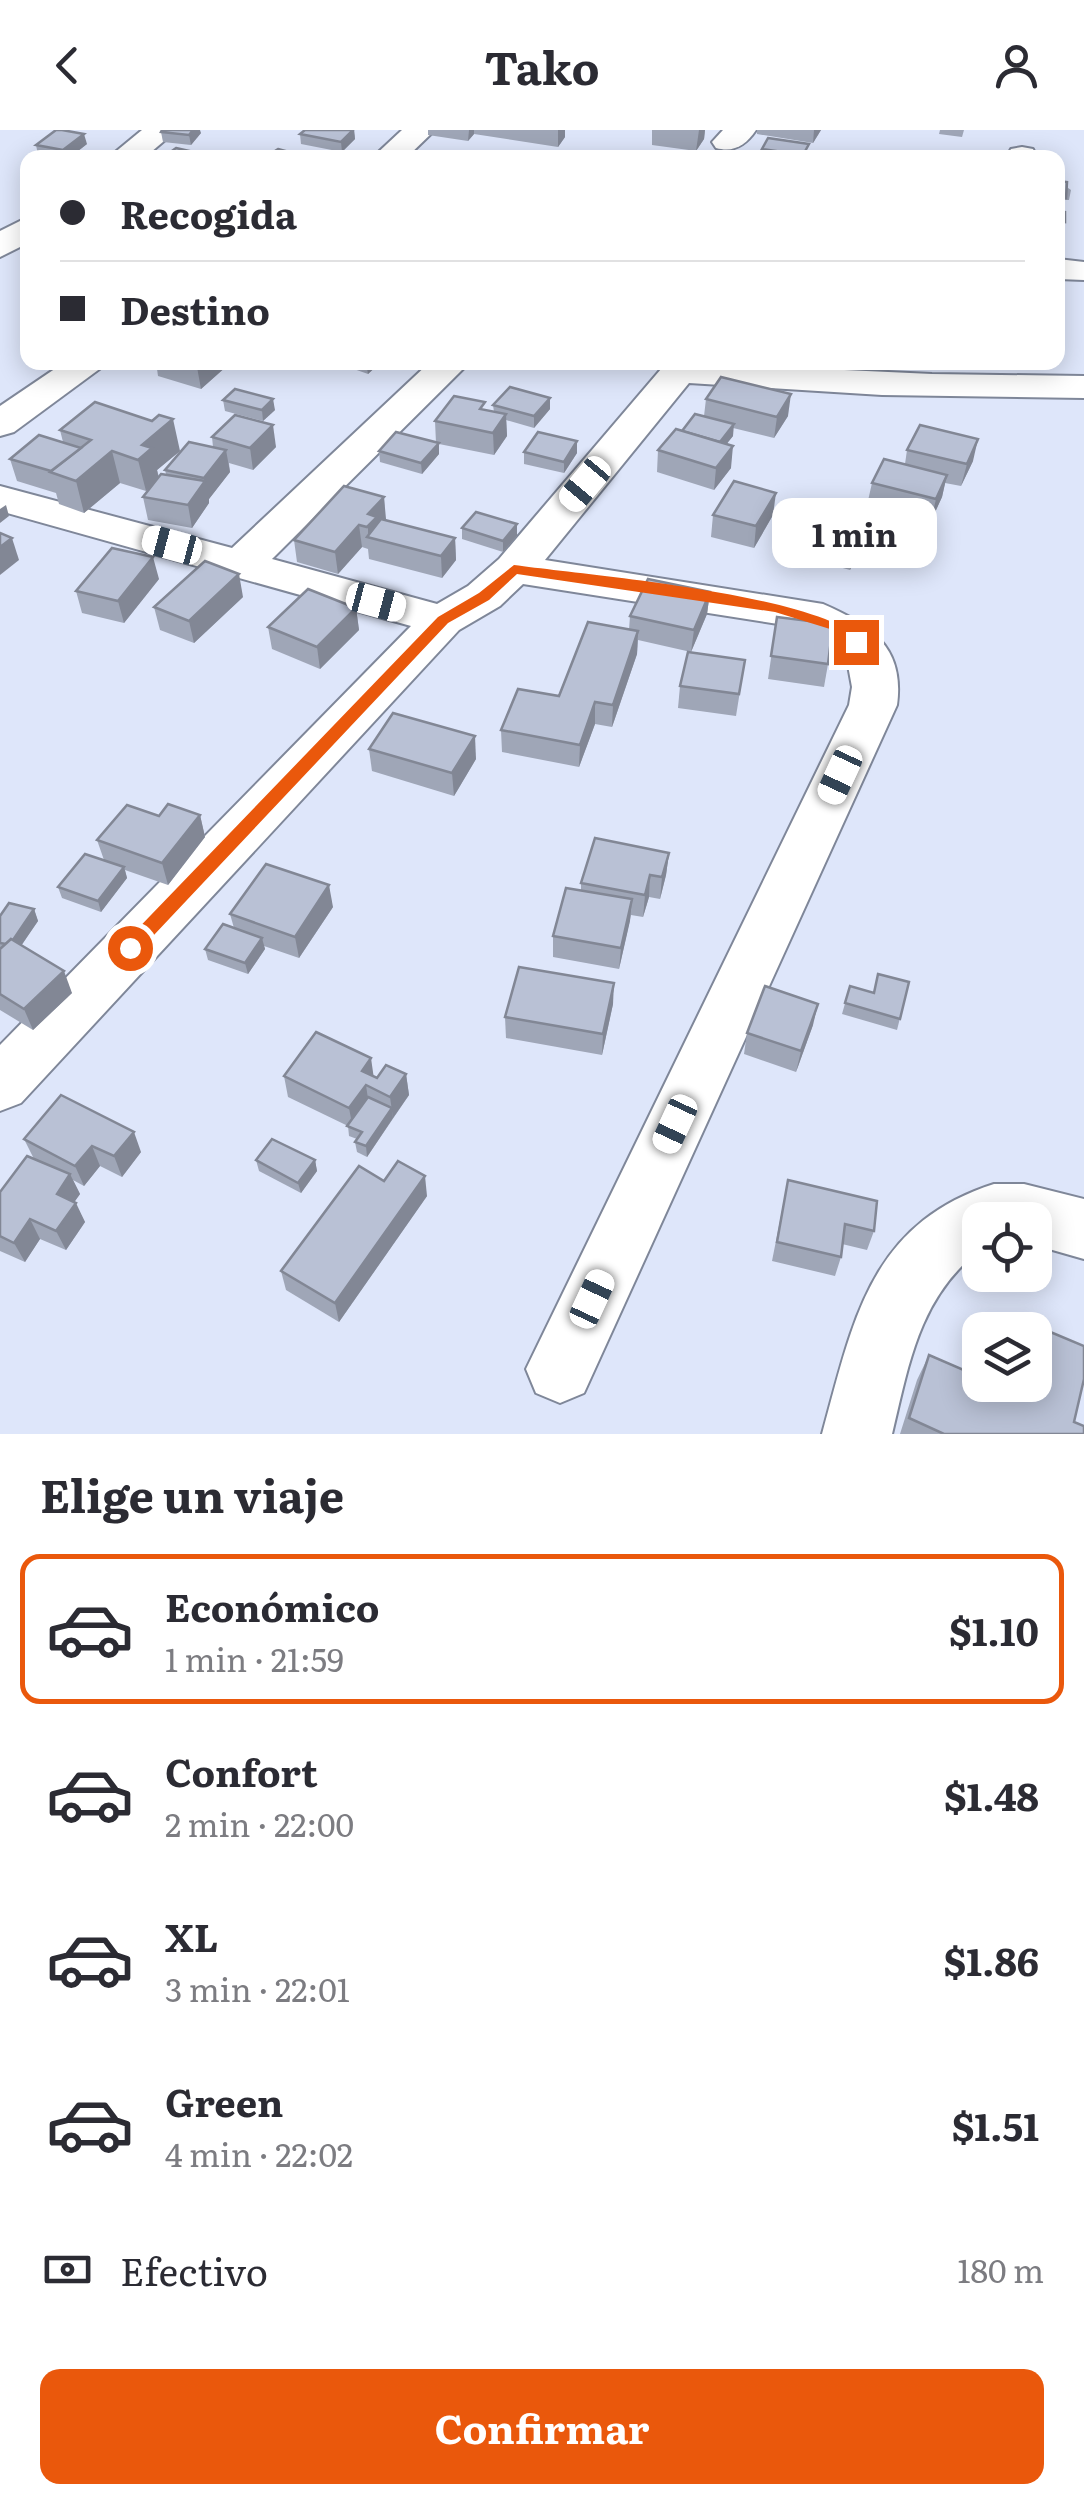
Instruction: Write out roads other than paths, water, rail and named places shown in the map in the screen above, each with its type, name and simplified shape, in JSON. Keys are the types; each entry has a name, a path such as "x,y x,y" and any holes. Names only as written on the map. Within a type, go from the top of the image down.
{"street":[{"path":"135,150 162,130"},
{"path":"396,150 420,130"},
{"path":"0,424 79,370"},
{"path":"242,564 444,370"},
{"path":"0,1085 443,620 484,596 514,570 681,370"},
{"path":"709,370 827,384 960,389 1084,387"},
{"path":"0,498 443,620"},
{"path":"514,570 807,614 836,626 856,642 869,657 879,680 872,706 560,1368"},
{"path":"857,1434 887,1323 927,1258 949,1235 974,1218 1015,1212 1084,1229"}]}
